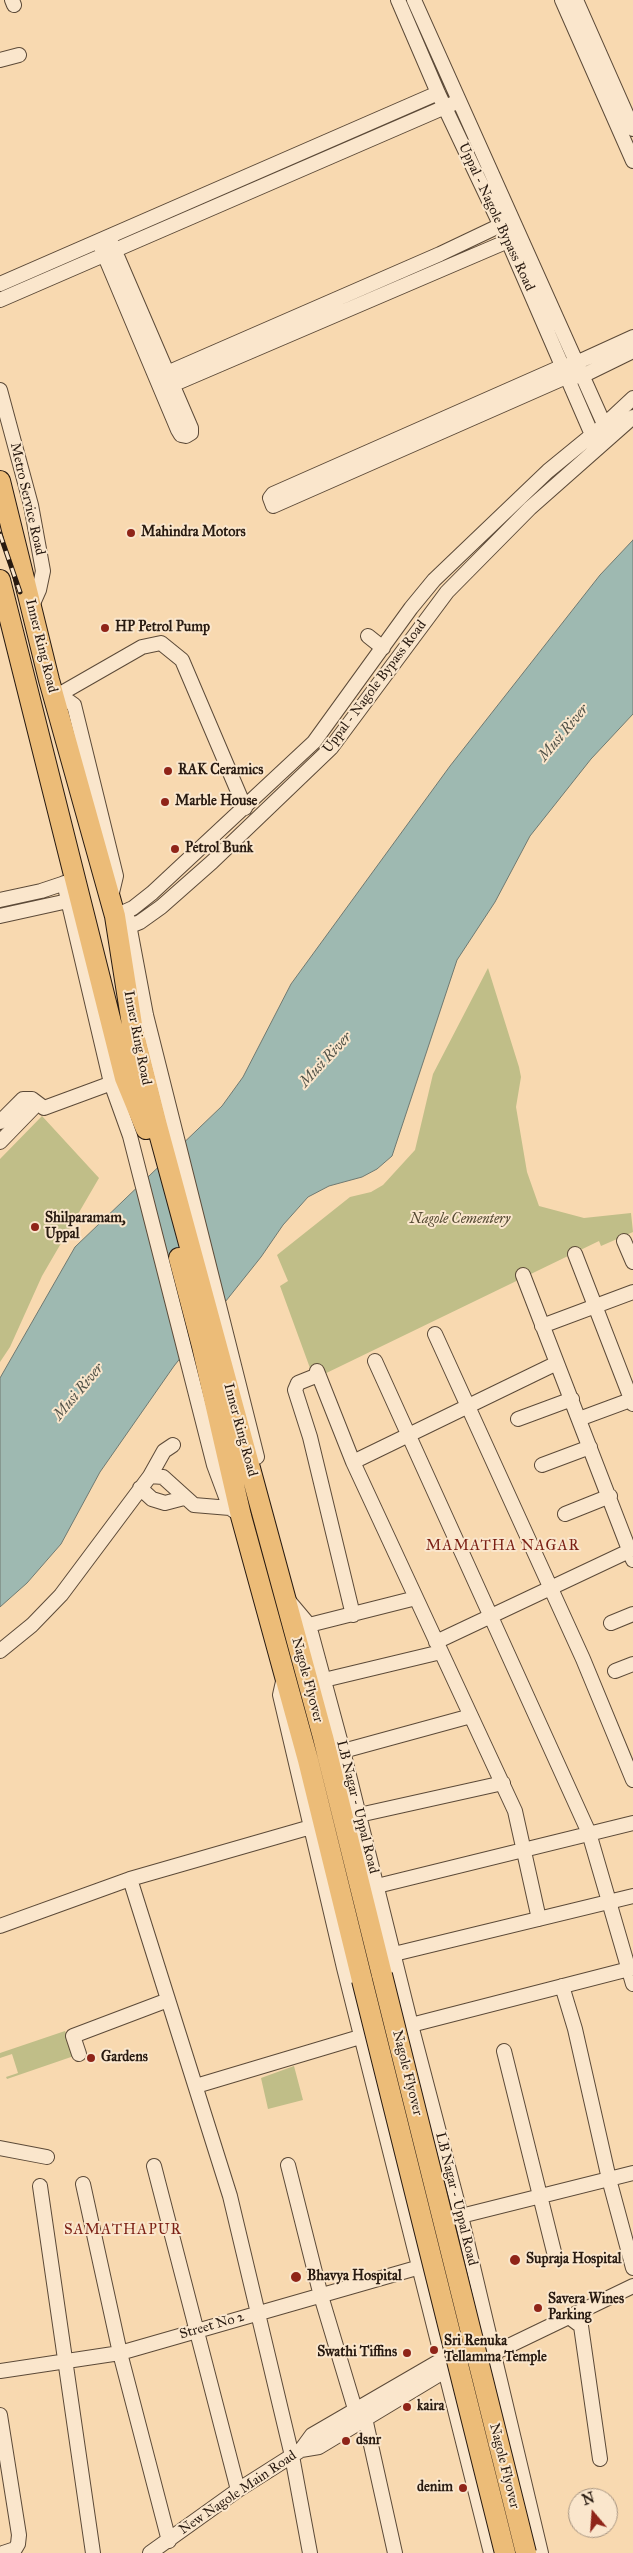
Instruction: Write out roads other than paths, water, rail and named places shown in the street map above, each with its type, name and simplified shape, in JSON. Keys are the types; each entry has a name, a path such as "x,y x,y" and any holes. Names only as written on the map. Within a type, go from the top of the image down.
{"highway":[{"name":"Inner Ring Road","path":"0,482 31,608 120,917 133,1032 162,1115 209,1341 235,1512 285,1675"},
{"name":"Inner Ring Road","path":"0,580 118,1080 146,1129 153,1192 209,1341 283,1593"},
{"name":"Nagole Flyover","path":"283,1593 325,1746 526,2553"},
{"name":"Nagole Flyover","path":"285,1675 505,2553"}],"street":[{"name":"Uppal - Nagole Bypass Road","path":"398,0 438,93 568,369 582,376 603,426 611,438"},
{"name":"Uppal - Nagole Bypass Road","path":"414,0 459,101 568,369 598,449"},
{"path":"562,0 633,161"},
{"path":"576,0 633,129"},
{"path":"0,60 19,55"},
{"path":"0,300 106,246 438,93"},
{"path":"0,284 106,246 459,101"},
{"path":"170,379 500,225"},
{"path":"170,379 508,241"},
{"path":"106,246 170,379 191,428 191,433 186,436 181,435 178,430 106,246"},
{"path":"568,369 273,494 270,498 273,506 568,369 633,338"},
{"path":"582,376 633,351"},
{"name":"Metro Service Road","path":"0,390 31,505 43,571 39,590 31,608"},
{"name":"Uppal - Nagole Bypass Road","path":"120,917 152,893 244,808 324,730 434,580 548,471 603,426 633,398"},
{"name":"Uppal - Nagole Bypass Road","path":"120,917 161,907 212,862 331,748 447,592 530,508 633,417"},
{"path":"368,636 383,648"},
{"path":"56,692 142,647 161,643 182,660 244,808"},
{"path":"0,900 41,892 70,881"},
{"path":"0,916 75,899"},
{"path":"0,1122 23,1099 32,1099 44,1108 118,1080"},
{"path":"0,1142 33,1108 32,1099"},
{"path":"162,1115 208,1268 244,1403 276,1541 276,1566"},
{"path":"153,1192 214,1465 235,1512"},
{"path":"624,1241 633,1262"},
{"path":"575,1254 632,1401 579,1419"},
{"path":"324,1680 439,1647 492,1615 550,1587 631,1556 610,1496 523,1274"},
{"path":"542,1326 633,1292"},
{"path":"435,1334 583,1659 633,1780"},
{"path":"375,1361 492,1615 589,1833 631,1968 633,1984"},
{"path":"353,1462 557,1363"},
{"path":"354,1615 310,1438 295,1390 298,1383 317,1373 353,1462 515,1811 525,1848 539,1919"},
{"path":"518,1418 572,1399"},
{"path":"0,1651 32,1625 61,1595 150,1476 164,1451 173,1445"},
{"path":"542,1465 590,1447"},
{"path":"150,1476 163,1477 184,1498 194,1505 235,1512"},
{"path":"140,1488 152,1499 166,1503 184,1498"},
{"path":"565,1514 610,1496"},
{"name":"LB Nagar - Uppal Road","path":"283,1593 309,1625 324,1680 461,2216 541,2553"},
{"path":"309,1625 416,1598"},
{"path":"611,1623 633,1614"},
{"path":"615,1671 633,1664"},
{"path":"285,1675 280,1695 360,2036 491,2553"},
{"path":"343,1751 471,1716"},
{"path":"359,1815 503,1783"},
{"path":"377,1886 525,1848 633,1823"},
{"path":"0,1926 130,1879 311,1827"},
{"path":"130,1879 230,2196 297,2453 310,2553"},
{"path":"394,1954 633,1896"},
{"path":"411,2025 631,1968"},
{"path":"562,1986 575,2029 609,2179 633,2268"},
{"path":"80,2054 74,2036 168,2000"},
{"path":"196,2086 360,2036"},
{"path":"504,2051 555,2256"},
{"path":"379,2105 428,2091"},
{"path":"0,2148 47,2157"},
{"path":"288,2165 320,2296 360,2414 395,2553"},
{"path":"154,2166 238,2490"},
{"path":"461,2216 633,2174"},
{"path":"83,2184 120,2352 169,2541"},
{"path":"40,2186 93,2553"},
{"name":"Street No 2","path":"0,2372 120,2352 420,2267"},
{"path":"494,2353 633,2286"},
{"path":"569,2317 581,2326 600,2459"},
{"name":"New Nagole Main Road","path":"150,2553 238,2490 297,2453 319,2447 360,2414 444,2369"},
{"path":"0,2415 19,2535 18,2544 15,2549 3,2553"},
{"path":"484,2526 531,2512"}],"water":[{"name":"Musi River","path":"633,540 633,714 591,759 530,836 495,902 457,960 392,1156 377,1169 362,1177 329,1186 308,1197 283,1225 261,1257 174,1366 100,1472 61,1544 27,1583 0,1607 0,1378 75,1247 222,1106 243,1077 291,984 450,766 600,575"}],"railway":[{"path":"0,534 20,592"}],"place":[{"name":"Mahindra Motors","path":"131,533"},
{"name":"HP Petrol Pump","path":"105,628"},
{"name":"RAK Ceramics","path":"168,771"},
{"name":"Marble House","path":"165,802"},
{"name":"Petrol Bunk","path":"175,849"},
{"name":"Shilparamam, Uppal","path":"35,1227"},
{"name":"Gardens","path":"91,2058"},
{"name":"Supraja Hospital","path":"515,2260"},
{"name":"Bhavya Hospital","path":"296,2277"},
{"name":"Savera Wines Parking","path":"538,2308"},
{"name":"Sri Renuka Tellamma Temple","path":"434,2350"},
{"name":"Swathi Tiffins","path":"407,2353"},
{"name":"kaira","path":"407,2407"},
{"name":"dsnr","path":"346,2441"},
{"name":"denim","path":"463,2488"}],"district":[{"name":"MAMATHA NAGAR","path":"503,1546"},
{"name":"SAMATHAPUR","path":"123,2230"}],"park label":[{"name":"Nagole Cementery","path":"460,1220"}]}
